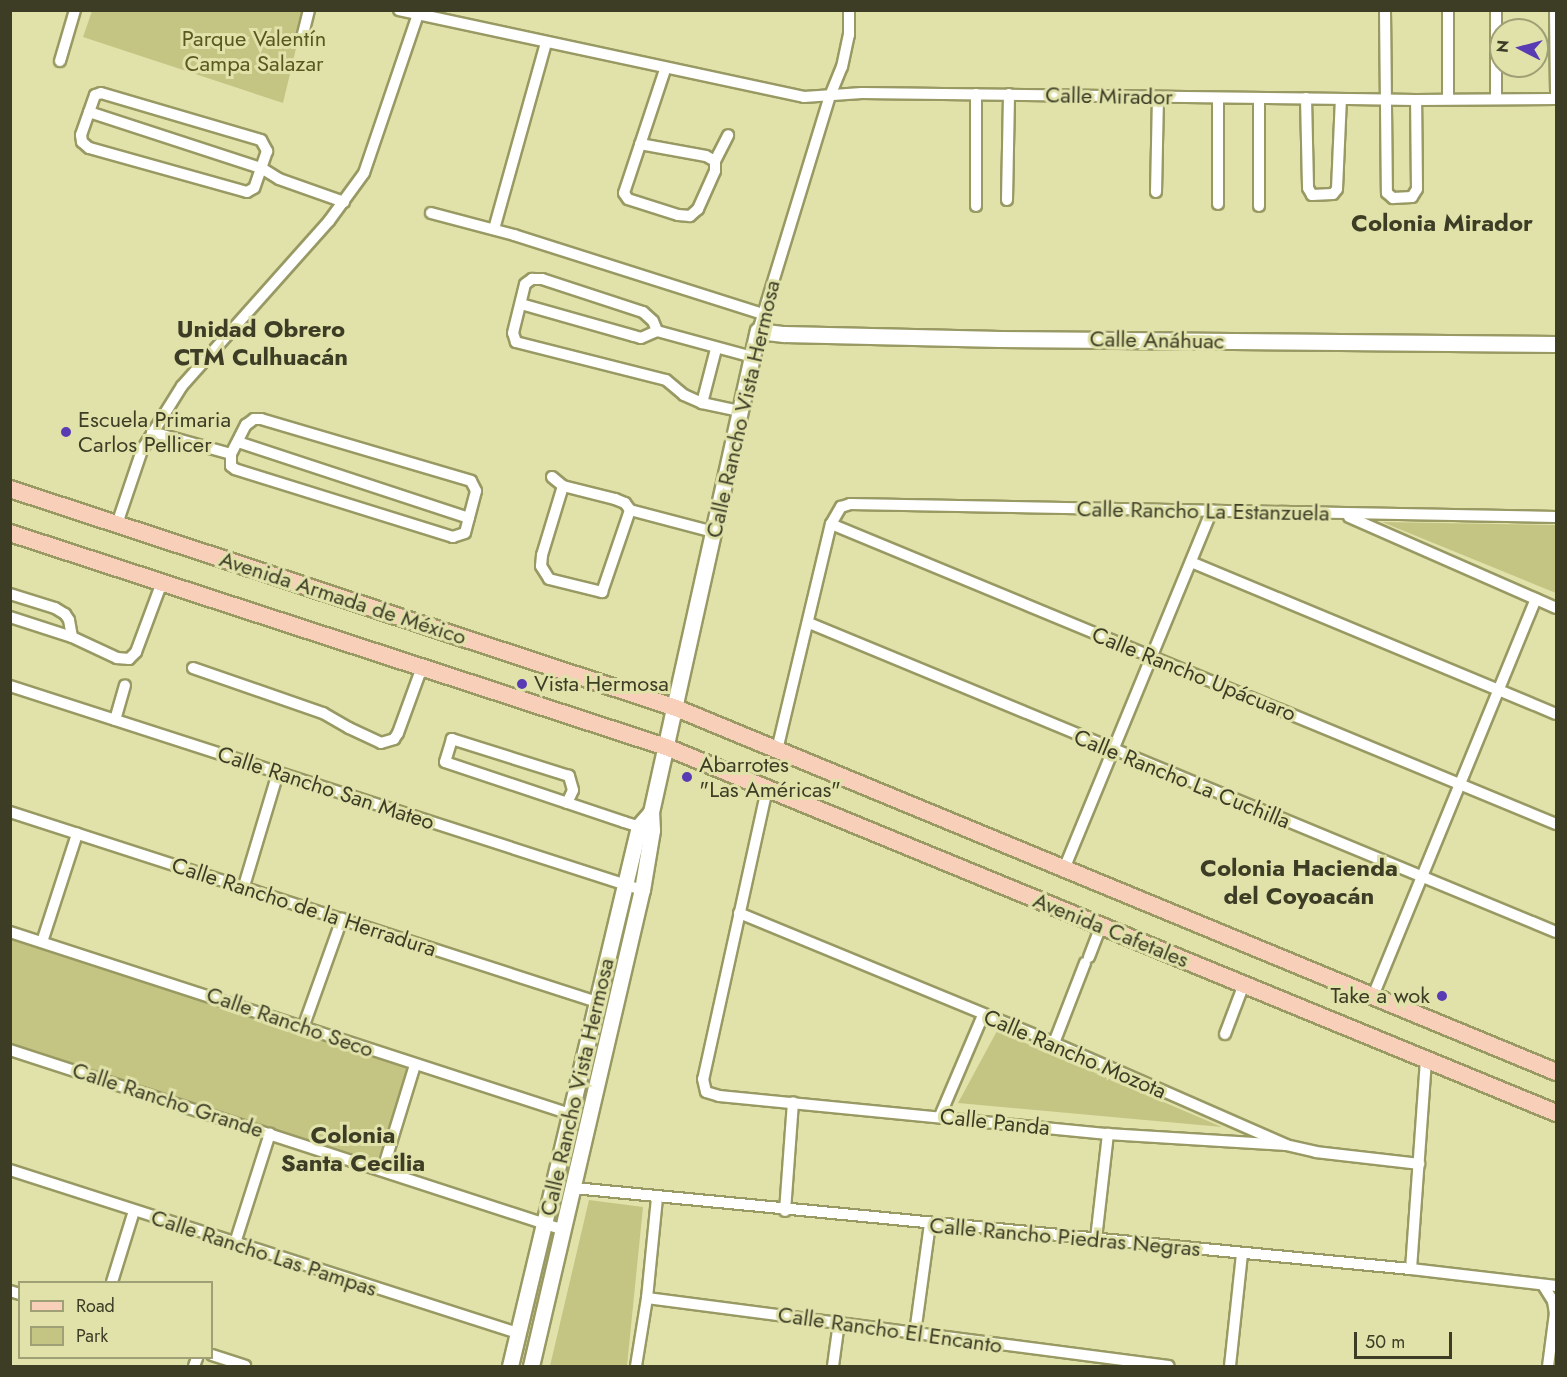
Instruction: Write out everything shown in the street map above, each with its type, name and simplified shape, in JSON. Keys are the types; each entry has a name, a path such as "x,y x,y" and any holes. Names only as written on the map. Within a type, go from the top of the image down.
{"main road":[{"name":"Avenida Armada de México","path":"10,489 675,708"},
{"name":"Avenida Armada de México","path":"10,533 666,747"},
{"name":"Avenida Cafetales","path":"675,708 1557,1072"},
{"name":"Avenida Cafetales","path":"666,747 1557,1113"}],"street":[{"path":"60,61 75,10"},
{"path":"301,42 309,10"},
{"name":"Calle Mirador","path":"399,10 665,70 804,97 862,93 1385,100 1557,98"},
{"name":"Calle Rancho Vista Hermosa","path":"510,1366 625,885 651,812 758,331 830,96 842,67 849,35 849,10"},
{"path":"1385,10 1387,193 1393,198 1412,197 1418,189 1416,100"},
{"path":"1448,10 1448,99"},
{"path":"1496,10 1496,98"},
{"path":"1555,10 1557,98"},
{"path":"117,524 142,450 182,386 344,202 364,173 418,14"},
{"path":"494,230 546,43"},
{"path":"665,70 661,88 624,193 628,199 678,215 690,216 698,209 715,171 715,161 728,135"},
{"path":"101,93 261,140 267,151 262,169 254,188 248,192 89,148 82,142 81,135 95,95 101,93"},
{"path":"975,94 976,206"},
{"path":"1007,200 1009,94"},
{"path":"1156,192 1158,98"},
{"path":"1218,98 1218,204"},
{"path":"1259,98 1259,206"},
{"path":"1306,98 1308,188 1312,195 1333,194 1337,189 1341,99"},
{"path":"89,112 262,169 279,179 344,202"},
{"path":"640,144 706,156 715,161"},
{"path":"431,213 514,235 763,314"},
{"path":"657,331 653,321 643,312 542,279 532,279 525,284 513,333 516,342 666,380 684,395 702,403 741,411"},
{"path":"521,304 641,338 657,331 716,349 753,357"},
{"name":"Calle Anáhuac","path":"758,331 783,334 1000,339 1557,344"},
{"path":"702,403 716,349"},
{"path":"261,419 471,481 476,491 465,533 453,537 235,469 231,466 231,454 249,421 261,419"},
{"path":"152,432 231,454"},
{"path":"238,442 469,518"},
{"path":"552,477 563,486 625,503 630,510 714,532"},
{"path":"563,486 541,566 549,579 602,592 630,510"},
{"name":"Calle Rancho La Estanzuela","path":"831,524 841,507 850,504 1557,517"},
{"path":"1064,869 1212,510"},
{"path":"1344,514 1557,608"},
{"path":"777,750 831,524"},
{"name":"Calle Rancho Upácuaro","path":"831,524 1557,824"},
{"path":"1191,562 1557,714"},
{"path":"10,616 72,637 117,658 129,659 136,652 162,582"},
{"path":"10,594 55,608 65,614 69,620 72,637"},
{"path":"1373,996 1536,599"},
{"name":"Calle Rancho La Cuchilla","path":"809,623 1557,932"},
{"path":"193,668 323,713 375,742 387,742 398,733 422,668"},
{"path":"116,720 125,685"},
{"name":"Calle Rancho San Mateo","path":"10,686 642,890"},
{"path":"567,803 573,790 569,776 452,739 445,762 567,803 646,828"},
{"path":"244,886 278,773"},
{"path":"739,913 767,789"},
{"name":"Calle Rancho de la Herradura","path":"10,812 597,1002"},
{"name":"Calle Rancho Vista Hermosa","path":"531,1366 642,890 646,828"},
{"path":"42,942 77,834"},
{"name":"Calle Rancho Mozota","path":"739,913 1054,1042 1286,1145 1316,1152 1419,1164"},
{"name":"Calle Panda","path":"739,913 704,1079 706,1092 711,1095 1108,1134 1286,1145"},
{"path":"304,1025 342,919"},
{"path":"1054,1042 1101,926"},
{"name":"Calle Rancho Seco","path":"10,932 304,1025 415,1065 570,1113"},
{"path":"1225,1034 1244,984"},
{"path":"940,1116 983,1014"},
{"name":"Calle Rancho Grande","path":"10,1050 383,1169 564,1230"},
{"path":"583,1059 603,1065"},
{"path":"1411,1269 1426,1059"},
{"path":"383,1169 415,1065"},
{"path":"784,1211 793,1102"},
{"path":"236,1243 270,1133"},
{"path":"1096,1239 1108,1134"},
{"name":"Calle Rancho Las Pampas","path":"10,1170 518,1333"},
{"name":"Calle Rancho Piedras Negras","path":"574,1188 784,1211 1411,1269 1557,1286"},
{"path":"636,1366 647,1298 657,1197"},
{"path":"112,1281 134,1211"},
{"path":"915,1333 930,1224"},
{"path":"1230,1366 1242,1254"},
{"path":"1543,1285 1553,1301 1555,1313 1548,1366"},
{"name":"Calle Rancho El Encanto","path":"647,1298 915,1333 1068,1361 1169,1366"},
{"path":"833,1366 839,1322"},
{"path":"213,1355 245,1366"}],"green space":[{"name":"Parque Valentín Campa Salazar","path":"92,11 305,11 283,103 83,37"},
{"path":"1382,522 1556,525 1556,593 1541,587"},
{"path":"10,937 414,1066 377,1161 11,1047"},
{"path":"997,1031 1222,1127 958,1103"},
{"path":"589,1200 643,1207 627,1366 550,1366"}],"place":[{"name":"Escuela Primaria Carlos Pellicer","path":"66,432"},
{"name":"Vista Hermosa","path":"522,684"},
{"name":"Abarrotes \"Las Américas\"","path":"687,777"},
{"name":"Take a wok","path":"1442,996"}],"district":[{"name":"Colonia Mirador","path":"1442,223"},
{"name":"Unidad Obrero CTM Culhuacán","path":"261,343"},
{"name":"Colonia Hacienda del Coyoacán","path":"1299,882"},
{"name":"Colonia Santa Cecilia","path":"353,1149"}]}
